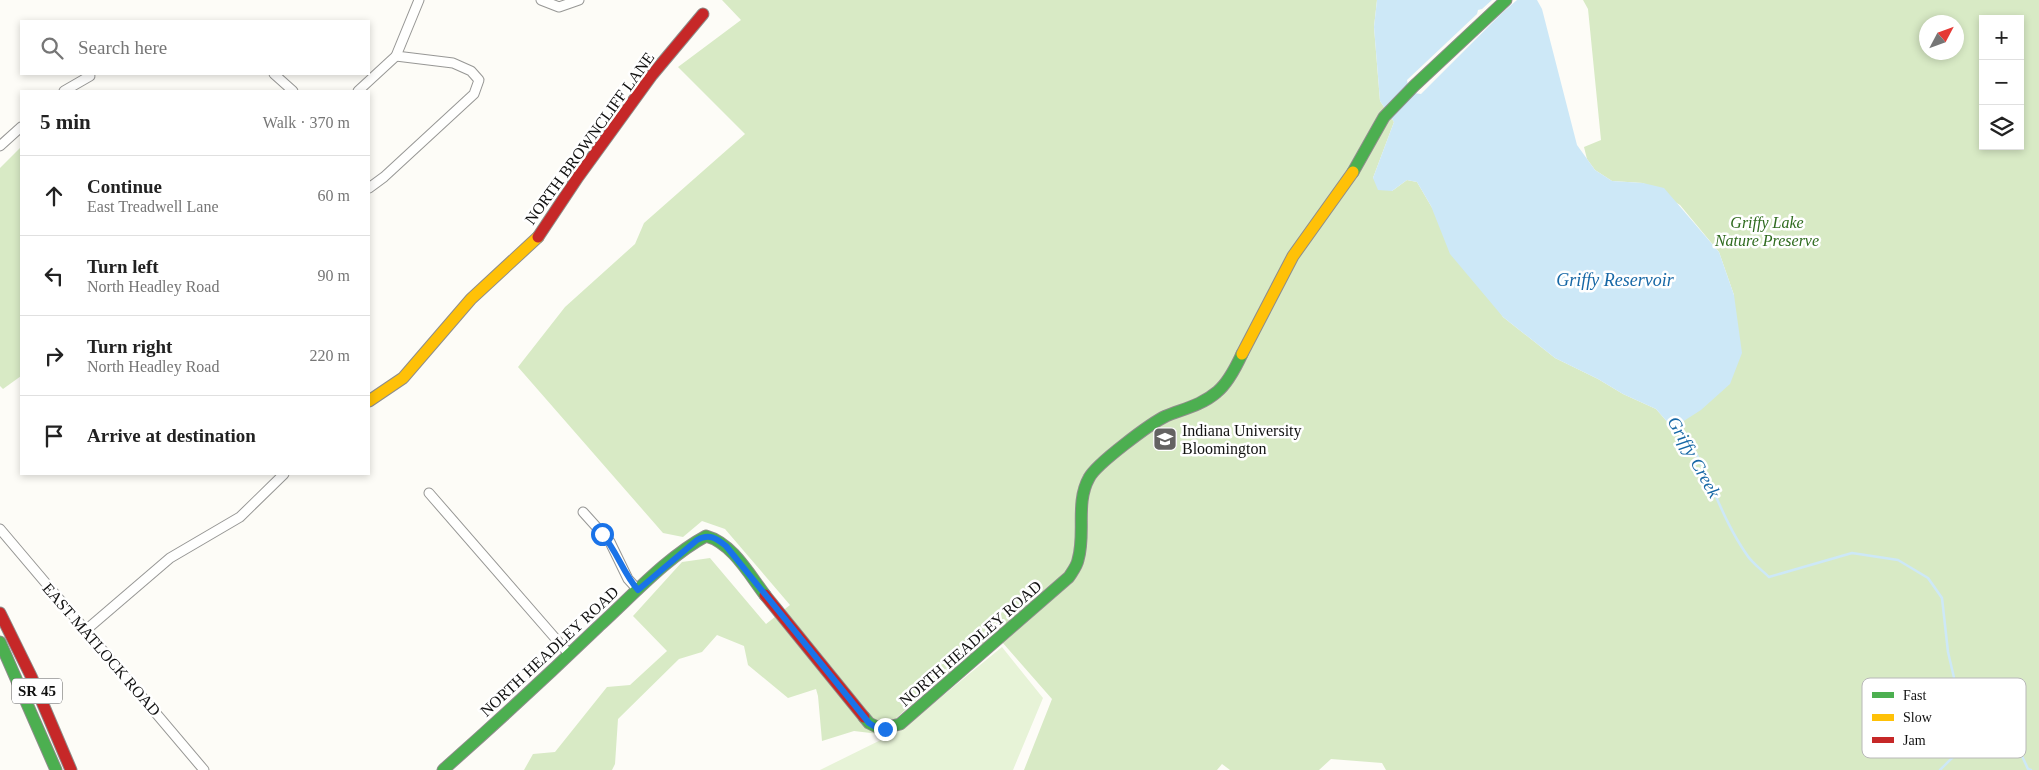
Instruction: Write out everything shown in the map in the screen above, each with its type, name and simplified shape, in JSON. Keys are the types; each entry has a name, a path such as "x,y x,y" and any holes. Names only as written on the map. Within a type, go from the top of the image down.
{"main road":[{"name":"NORTH HEADLEY ROAD","path":"443,770 512,709 638,590 697,540 706,536 717,539 726,546 869,723 881,729 900,724 1069,577 1078,562 1084,493 1088,480 1096,469 1146,428 1164,417 1205,401 1224,385 1236,368 1293,256 1348,182 1384,117 1414,86 1506,0"},
{"name":"NORTH BROWNCLIFF LANE","path":"370,400 404,378 471,299 540,235 578,177 652,75 702,14"},
{"name":"SR 45","path":"0,613 39,695 71,770"},
{"name":"SR 45","path":"0,642 56,770"}],"street":[{"path":"359,90 396,56 419,0"},
{"path":"540,0 559,7 579,0"},
{"path":"370,187 384,177 474,94 479,80 471,71 453,63 396,56"},
{"path":"275,75 292,90"},
{"path":"66,90 90,76"},
{"path":"0,146 20,128"},
{"path":"86,630 170,558 240,517 283,475"},
{"path":"429,493 569,654"},
{"path":"583,512 610,542 628,579 638,590"},
{"name":"EAST MATLOCK ROAD","path":"0,529 204,770"}],"green space":[{"name":"Griffy Lake Nature Preserve","path":"722,0 1377,0 1374,27 1380,101 1394,122 1373,178 1392,191 1407,180 1417,182 1503,317 1555,358 1656,409 1670,425 1734,295 1719,252 1680,205 1643,183 1612,181 1595,170 1587,159 1584,147 1601,140 1588,9 1583,0 2039,0 2039,770 1386,770 1382,763 1331,759 1319,770 1230,770 1222,764 1217,770 1024,770 1052,699 995,634 916,700 879,734 854,731 822,741 816,689 788,698 748,665 744,646 717,635 702,652 679,659 618,719 615,764 612,770 524,770 533,754 555,752 607,687 630,685 667,651 633,616 682,562 710,558 766,624 790,605 725,529 702,521 683,537 663,533 518,367 565,307 635,244 644,223 745,134 678,67 741,20"},
{"path":"20,148 20,377 3,389 0,386 0,168"},
{"path":"1002,647 1043,698 1013,770 820,770 901,730"}],"water":[{"name":"Griffy Reservoir","path":"1377,0 1492,0 1482,9 1478,10 1477,14 1407,80 1408,86 1414,93 1421,94 1517,0 1537,0 1542,9 1577,145 1595,170 1612,181 1643,183 1664,188 1719,252 1734,295 1742,353 1730,384 1701,410 1679,424 1670,425 1656,409 1555,358 1503,317 1450,254 1431,206 1417,182 1407,180 1392,191 1378,190 1373,178 1394,122 1380,101 1374,27"}],"waterway":[{"name":"Griffy Creek","path":"1677,422 1697,454 1737,539 1754,564 1769,577 1852,553 1898,560 1928,578 1942,598 1948,652 1954,678"},
{"path":"1940,770 1952,758"},
{"name":"Griffy Creek","path":"2023,758 2028,769 2031,770"}],"traffic: fast":[{"path":"1353,172 1384,117 1414,86 1506,0"},
{"path":"864,717 869,723 881,729 900,724 1069,577 1077,564 1080,550 1082,498 1089,478 1102,463 1124,444 1159,420 1199,403 1217,392 1228,379 1242,354"},
{"path":"443,770 483,735 650,578 677,555 706,536 724,545 732,552 765,595"},
{"path":"0,642 56,770"}],"traffic: slow":[{"path":"1242,354 1293,256 1353,172"},
{"path":"370,400 403,378 471,299 538,237"}],"traffic: jam":[{"path":"538,237 578,177 652,75 703,14"},
{"path":"765,595 864,717"},
{"path":"0,613 31,676 71,770"}],"place":[{"name":"Indiana University Bloomington","path":"1165,439"}],"route":[{"path":"602,534 610,542 628,579 638,590 689,545 706,536 717,539 726,546 869,723 877,728 885,729"}]}
